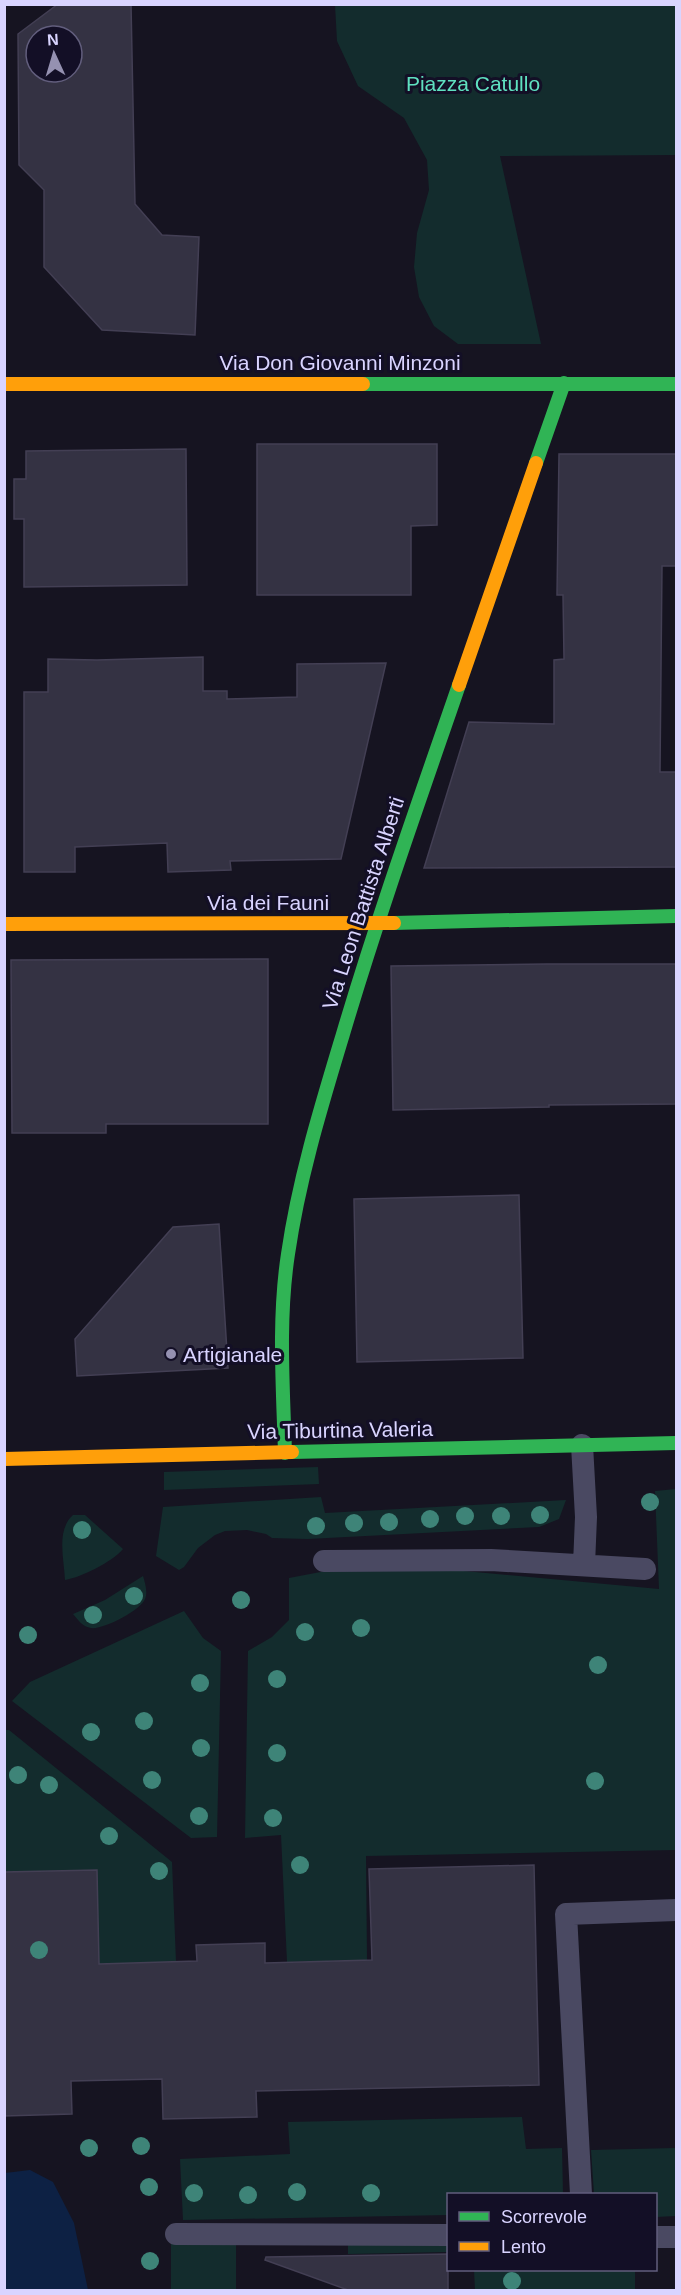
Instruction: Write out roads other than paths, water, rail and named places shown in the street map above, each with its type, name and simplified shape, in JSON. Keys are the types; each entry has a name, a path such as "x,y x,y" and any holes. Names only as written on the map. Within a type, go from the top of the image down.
{"street":[{"name":"Via Leon Battista Alberti","path":"285,1453 282,1322 288,1253 307,1152 375,923 564,383"},
{"name":"Via Don Giovanni Minzoni","path":"4,384 676,384"},
{"name":"Via dei Fauni","path":"4,924 375,923 676,916"},
{"name":"Via Tiburtina Valeria","path":"4,1460 676,1443"}],"lane":[{"path":"582,1445 586,1517 584,1565"},
{"path":"324,1561 491,1560 645,1569"},
{"path":"581,2193 566,1914 676,1910"},
{"path":"176,2234 447,2235"},
{"path":"657,2237 676,2237"}],"water":[{"path":"30,2170 53,2182 74,2223 88,2290 5,2290 5,2173"}],"place":[{"name":"Artigianale","path":"171,1354"}],"park label":[{"name":"Piazza Catullo","path":"473,83"}]}
